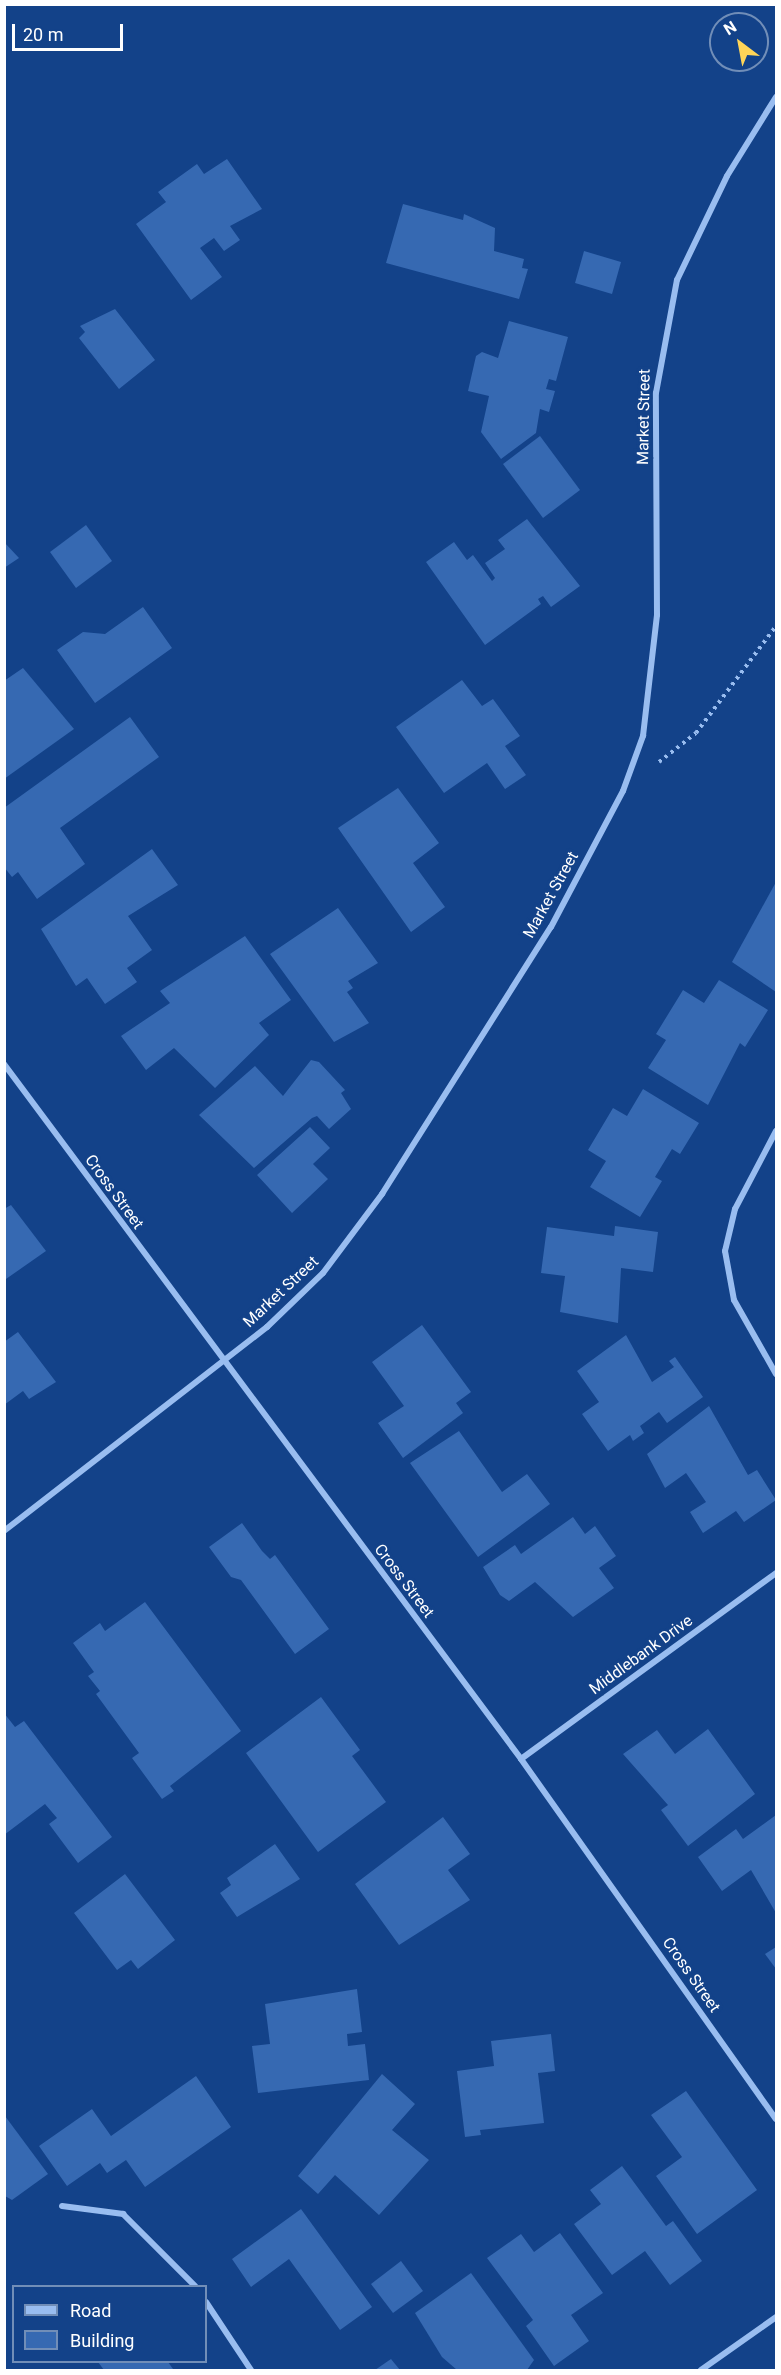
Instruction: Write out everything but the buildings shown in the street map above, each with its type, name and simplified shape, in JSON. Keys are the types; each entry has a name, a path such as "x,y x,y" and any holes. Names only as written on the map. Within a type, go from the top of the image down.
{"street":[{"name":"Market Street","path":"4,1531 221,1360 267,1328 323,1273 382,1194 551,927 623,791 643,736 653,683 660,351 677,280 699,229 777,97"},
{"name":"Cross Street","path":"4,1064 221,1360 521,1759 777,2119"},
{"path":"777,1131 735,1209 725,1251 734,1300 777,1374"},
{"name":"Middlebank Drive","path":"521,1759 777,1573"},
{"path":"62,2206 123,2214 194,2285"},
{"path":"207,2304 250,2370"},
{"path":"701,2370 777,2317"}],"path":[{"path":"623,791 696,733 777,626"}]}
